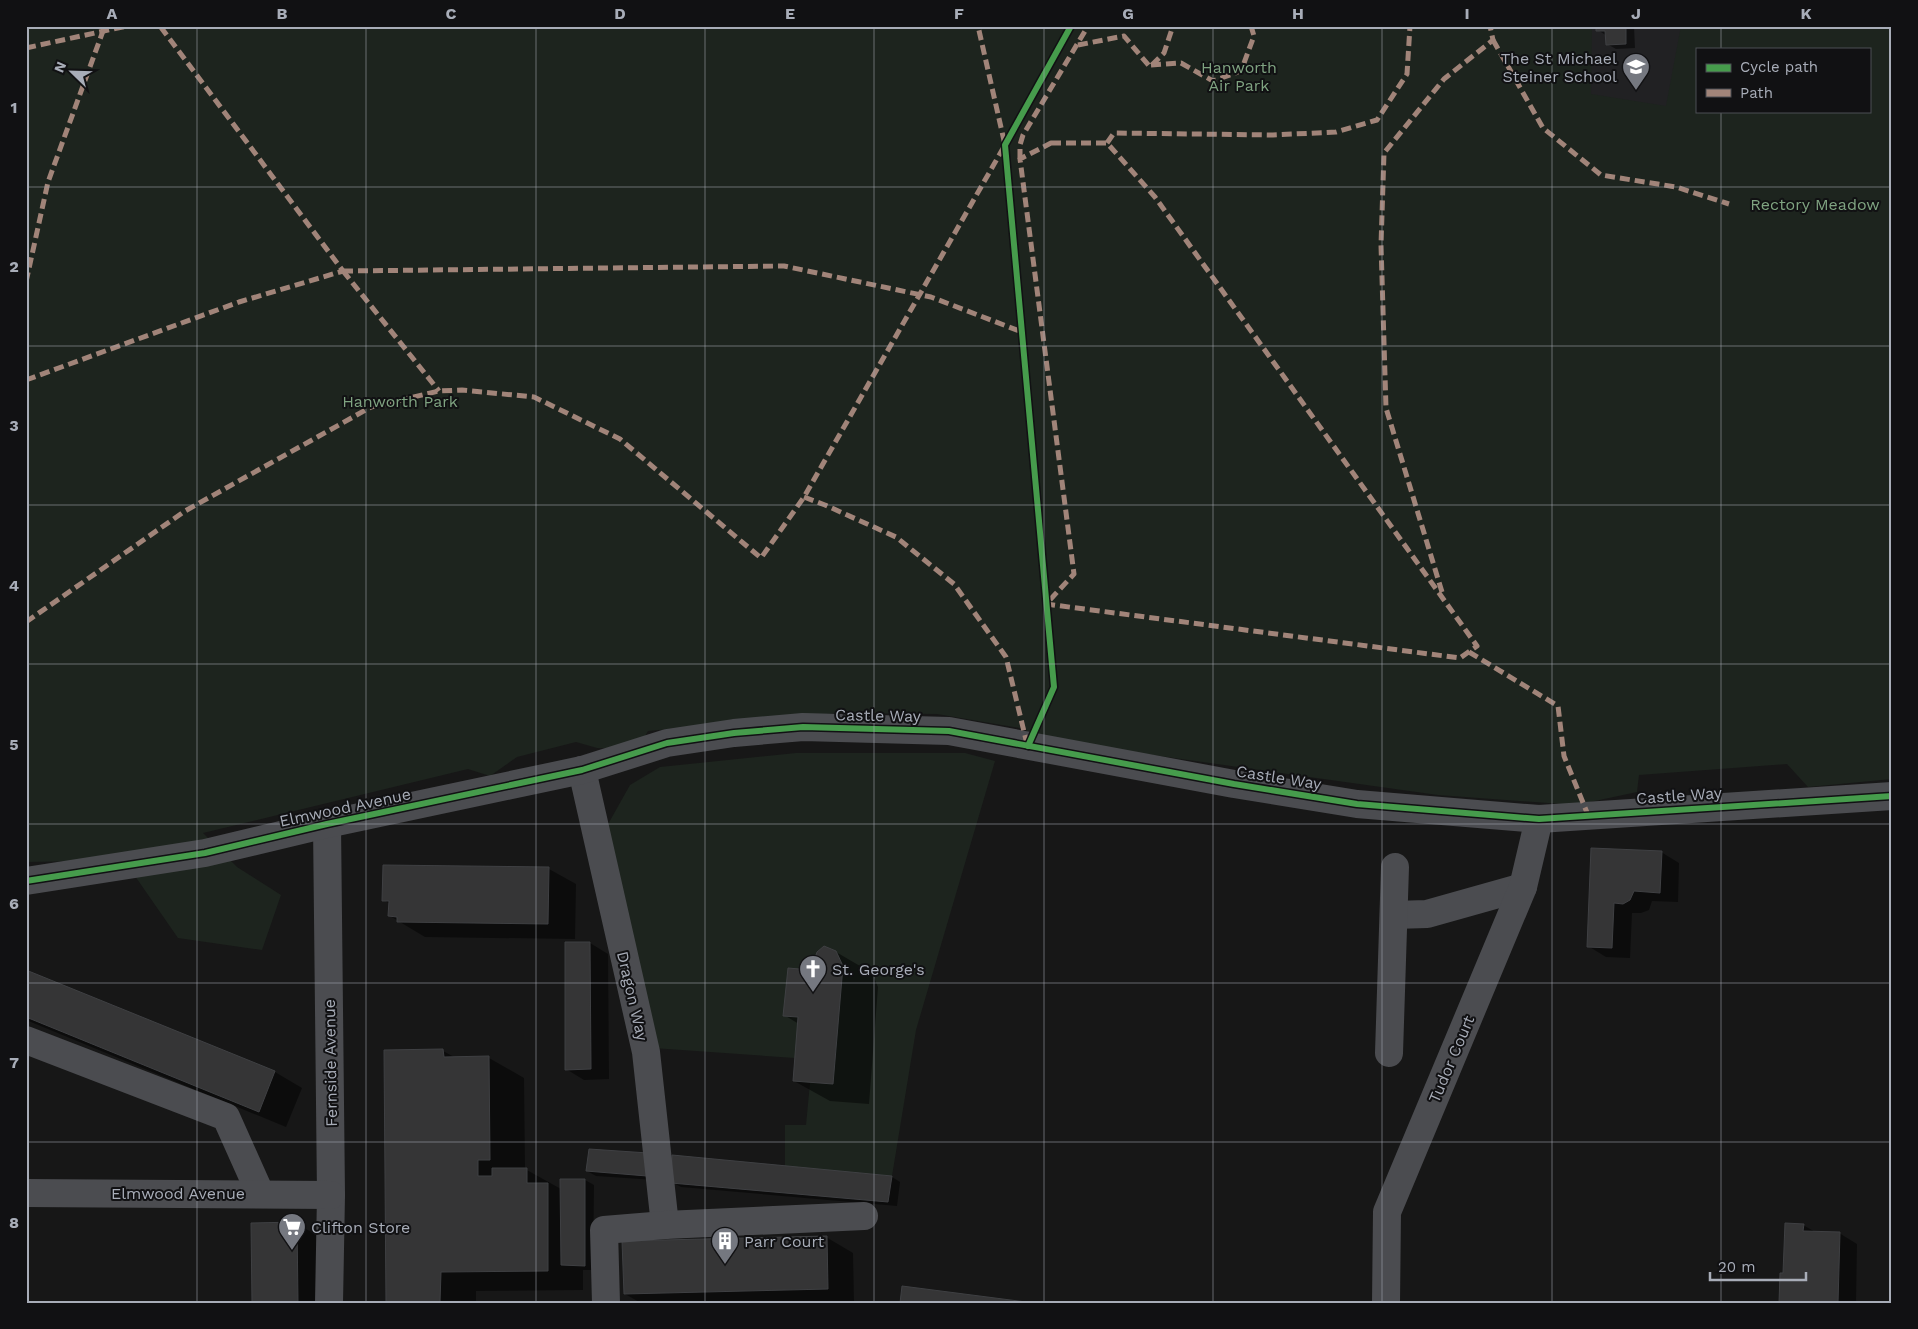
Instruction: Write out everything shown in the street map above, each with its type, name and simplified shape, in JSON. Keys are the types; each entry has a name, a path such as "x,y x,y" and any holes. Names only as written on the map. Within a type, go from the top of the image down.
{"street":[{"name":"Castle Way","path":"667,743 734,733 803,728 949,731 1234,784 1357,804 1539,819 1892,796"},
{"name":"Elmwood Avenue","path":"26,881 205,853 327,824 582,770 667,743"},
{"name":"Dragon Way","path":"582,770 646,1052 665,1225"},
{"name":"Tudor Court","path":"1386,1303 1387,1212 1523,887 1539,819"},
{"name":"Fernside Avenue","path":"327,824 331,1194 329,1303"},
{"path":"1389,1053 1395,867"},
{"path":"1394,915 1428,914 1523,887"},
{"path":"26,1040 226,1117 260,1193"},
{"name":"Elmwood Avenue","path":"26,1193 331,1194"},
{"path":"606,1303 604,1230 665,1225 864,1216"}],"shaded area":[{"name":"The St Michael Steiner School","path":"1569,26 1892,26 1870,48 1696,48 1696,112 1735,163 1577,103"}],"green space":[{"name":"Hanworth Park","path":"26,26 1592,26 1591,94 1666,106 1681,26 1892,26 1892,779 1808,787 1787,764 1639,775 1637,792 1576,805 1438,795 1110,749 1027,733 1026,729 937,714 837,713 648,731 637,750 597,748 576,742 517,757 490,776 468,769 203,833 237,867 281,895 262,950 178,938 119,853 86,861 26,862"},
{"path":"796,753 965,753 995,761 916,1030 892,1176 785,1166 785,1125 806,1125 810,1083 793,1081 795,1058 653,1048 607,826 630,785 660,767"}],"building":[{"path":"1596,26 1626,26 1626,44 1606,45 1605,31 1596,31"},
{"path":"1591,848 1662,851 1660,893 1634,891 1630,900 1623,904 1614,903 1612,948 1587,947"},
{"path":"383,865 549,867 548,924 397,922 397,917 388,916 389,901 382,901"},
{"path":"565,942 590,942 591,1069 565,1070"},
{"name":"St. George's","path":"824,946 836,951 843,966 833,1084 793,1081 798,1017 783,1016 788,968 811,970 817,952"},
{"path":"26,970 275,1071 259,1112 26,1017"},
{"path":"443,1049 444,1057 489,1056 490,1160 478,1160 478,1176 492,1176 492,1168 527,1168 527,1183 548,1183 548,1271 441,1272 440,1302 454,1303 386,1303 384,1050"},
{"path":"589,1149 648,1153 647,1176 586,1171"},
{"path":"672,1155 892,1176 888,1202 671,1183"},
{"path":"560,1179 585,1179 585,1266 561,1265"},
{"path":"297,1222 298,1303 252,1303 251,1223"},
{"path":"1785,1223 1804,1224 1803,1231 1840,1232 1838,1303 1779,1303 1780,1273 1783,1273"},
{"name":"Parr Court","path":"827,1236 828,1289 624,1294 622,1241"},
{"path":"902,1286 1026,1302 1026,1303 900,1303"}],"marked path":[{"path":"26,48 127,26"},
{"path":"26,380 239,302 343,271 160,26"},
{"path":"26,622 185,511 371,407 439,391 462,390 534,397 620,439 761,558 804,497 1005,145 978,26"},
{"path":"1020,159 1020,145 1023,135 1088,26"},
{"path":"1078,45 1124,36 1150,67 1164,53 1173,26"},
{"path":"1151,65 1181,63 1213,81 1241,71 1254,36 1251,26"},
{"path":"1107,143 1114,133 1273,135 1336,132 1377,120 1407,74 1410,26"},
{"path":"1442,592 1386,408 1381,245 1384,153 1444,79 1493,40 1490,26"},
{"path":"26,282 48,182 103,31"},
{"path":"1493,40 1543,128 1601,175 1676,187 1729,204"},
{"path":"1051,143 1107,143 1155,197 1477,646 1460,658 1046,604 1074,574 1020,159 1051,143"},
{"path":"343,271 784,266 931,297 1022,332"},
{"path":"343,271 439,391"},
{"path":"804,497 896,537 954,584 1006,657 1027,744"},
{"path":"1469,652 1558,706 1564,756 1588,815"}],"cycle path":[{"path":"1028,746 1054,687 1005,145 1071,26"},
{"path":"26,881 205,853 327,824 582,770 667,743 734,733 803,727 949,731 1234,784 1357,804 1539,819 1892,796"}],"place":[{"name":"The St Michael Steiner School","path":"1636,91"},
{"name":"St. George's","path":"813,993"},
{"name":"Clifton Store","path":"292,1251"},
{"name":"Parr Court","path":"725,1265"}],"park label":[{"name":"Hanworth Air Park","path":"1239,76"},
{"name":"Rectory Meadow","path":"1815,204"}]}
